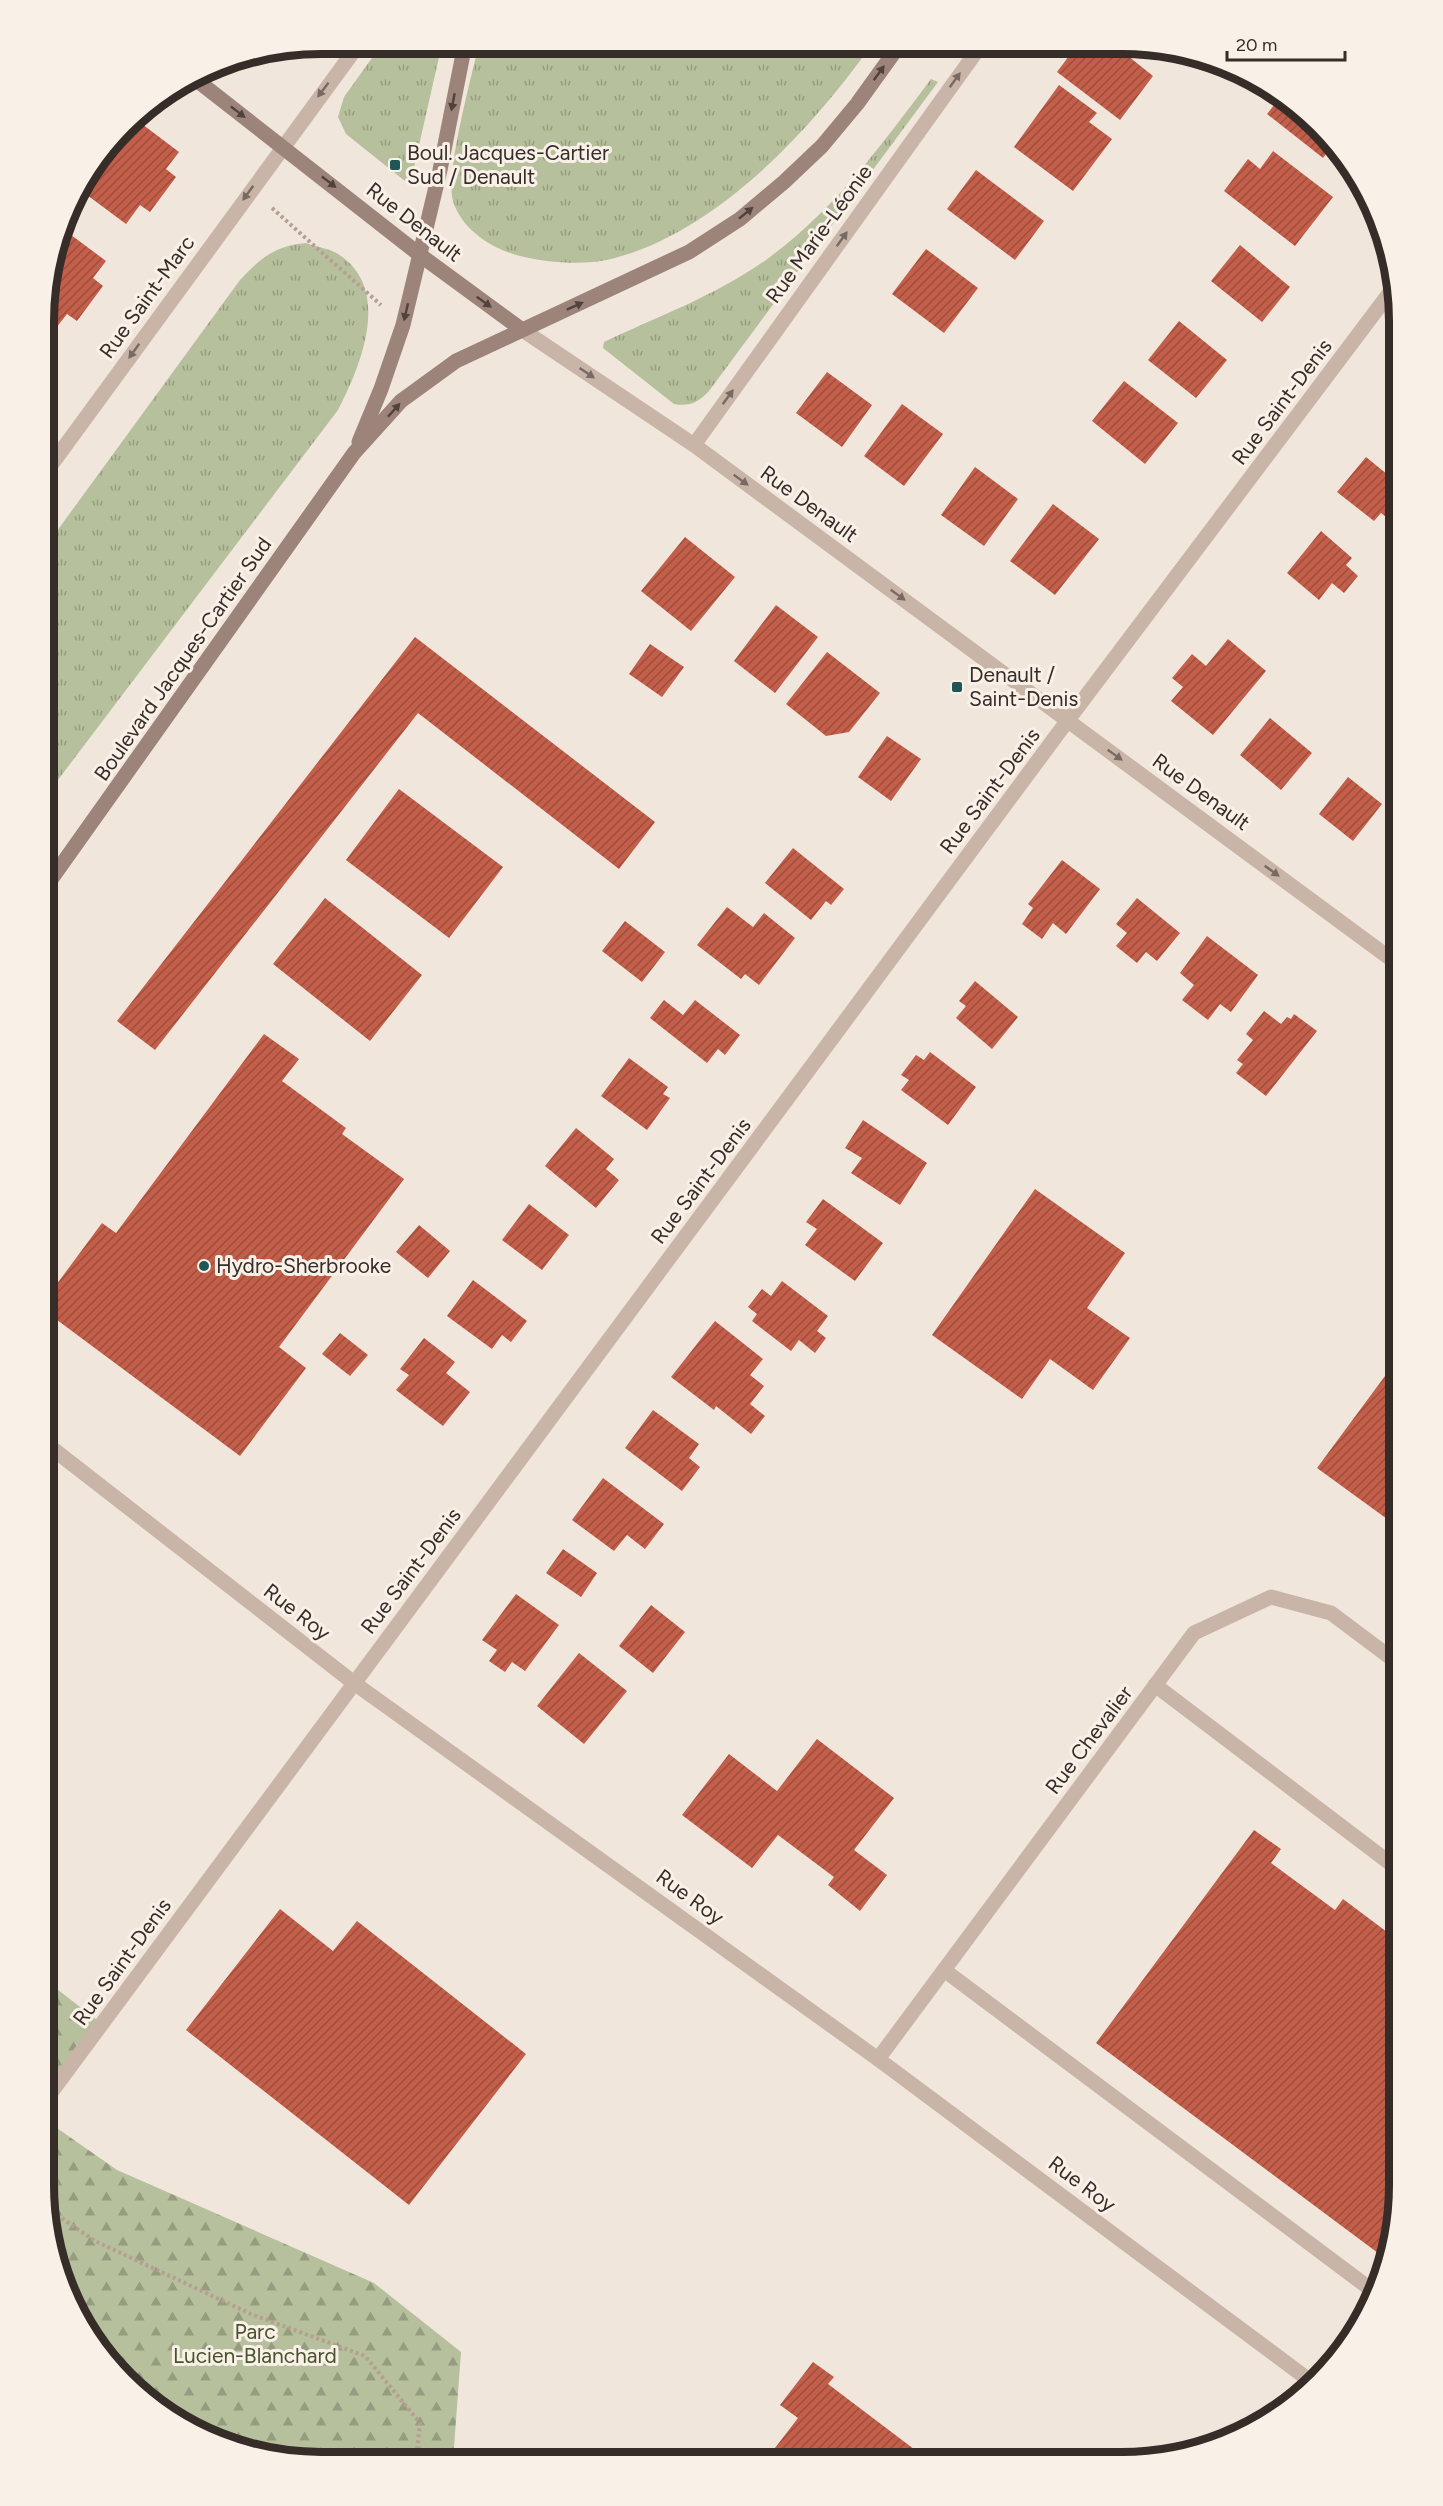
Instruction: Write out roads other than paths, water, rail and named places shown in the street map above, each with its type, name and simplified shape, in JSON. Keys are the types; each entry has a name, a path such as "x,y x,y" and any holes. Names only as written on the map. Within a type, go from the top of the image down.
{"main road":[{"name":"Boulevard Jacques-Cartier Sud","path":"354,453 381,389 403,325 463,54"},
{"path":"521,329 576,306 689,252 740,219 822,146 857,104 893,54"},
{"name":"Rue Denault","path":"201,83 420,255 521,329"},
{"name":"Boulevard Jacques-Cartier Sud","path":"54,875 354,453 402,402 456,361 521,329"}],"street":[{"name":"Rue Saint-Marc","path":"54,461 352,54"},
{"name":"Rue Marie-Léonie","path":"694,445 975,54"},
{"name":"Rue Saint-Denis","path":"54,2088 1068,720 1388,297"},
{"name":"Rue Denault","path":"521,329 694,445 1389,958"},
{"name":"Rue Roy","path":"54,1450 354,1683 878,2058 1307,2378"},
{"name":"Rue Chevalier","path":"878,2058 1194,1633 1271,1597 1331,1613 1389,1657"},
{"path":"1155,1685 1389,1862"},
{"path":"944,1970 1369,2288"}],"place":[{"name":"Boul. Jacques-Cartier Sud / Denault","path":"395,165"},
{"name":"Denault / Saint-Denis","path":"957,687"},
{"name":"Hydro-Sherbrooke","path":"204,1266"}],"park label":[{"name":"Parc Lucien-Blanchard","path":"255,2344"}]}
